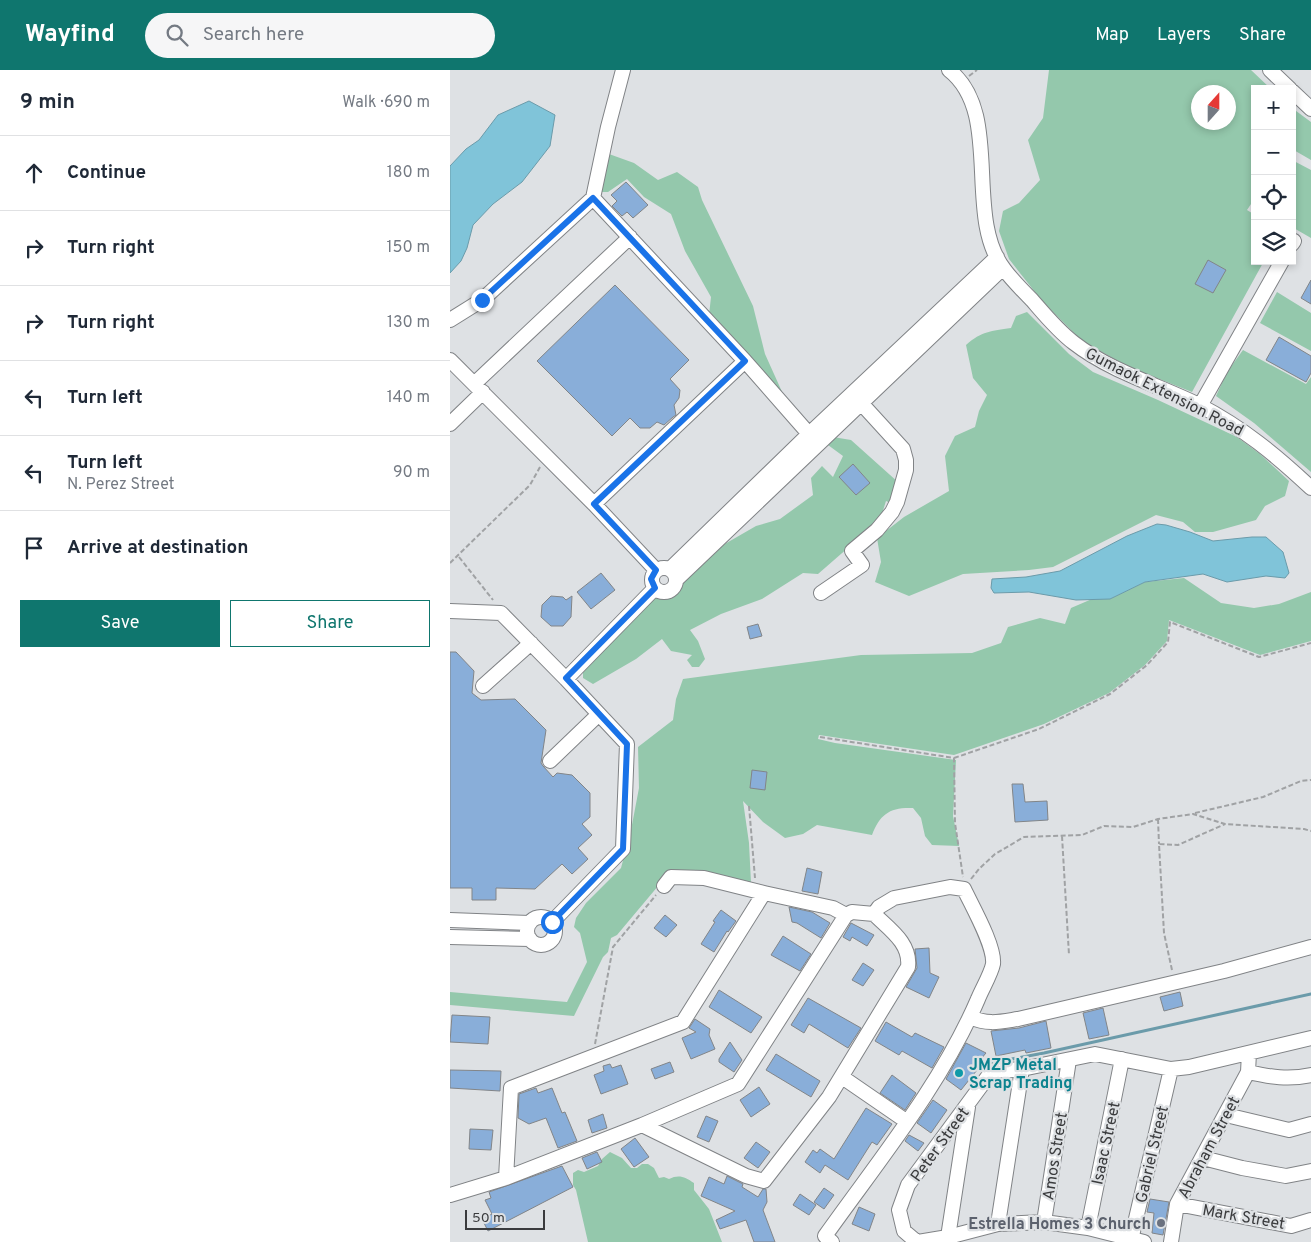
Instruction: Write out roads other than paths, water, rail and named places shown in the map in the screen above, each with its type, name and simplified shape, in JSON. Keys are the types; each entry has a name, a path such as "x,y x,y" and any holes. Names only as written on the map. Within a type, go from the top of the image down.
{"street":[{"path":"450,320 482,300 593,198 608,127 623,70"},
{"name":"Gumaok Extension Road","path":"949,70 957,76 967,89 977,118 988,233 1000,262 1057,328 1074,343 1098,359 1200,406 1251,436 1311,488"},
{"path":"1270,70 1286,85"},
{"path":"1296,95 1311,109"},
{"path":"593,198 745,361 810,434"},
{"path":"450,424 479,388 630,237"},
{"path":"673,574 861,403 1000,262"},
{"path":"673,574 665,567 656,570 651,579 655,588 664,592 673,588 673,574 810,434 1000,262"},
{"path":"1200,406 1280,265"},
{"path":"450,360 547,456 656,570"},
{"path":"594,504 745,361"},
{"path":"821,593 862,565 852,551 877,530 892,512 898,502 906,470 903,449 861,403"},
{"path":"566,678 655,588"},
{"path":"450,611 500,613 566,678 627,744 623,849 552,922"},
{"path":"483,686 531,643"},
{"path":"550,762 599,714"},
{"path":"664,886 671,877 704,878 833,908 846,915"},
{"path":"832,1242 825,1236 935,1081 970,1017 993,963 990,946 982,924 964,889 950,887 894,898 879,907 874,914"},
{"path":"506,1178 511,1088 683,1022 764,893"},
{"path":"450,1194 506,1178 642,1125 738,1084 846,915 852,912 874,914 906,947 909,957 908,967 842,1077 829,1097 764,1181 746,1176 642,1125"},
{"path":"450,920 530,923 541,917 552,922 555,930 553,938 542,944 538,944 530,939 450,937"},
{"path":"530,923 528,931 530,939"},
{"path":"970,1017 982,1022 993,1023 1018,1019 1311,947"},
{"name":"Peter Street","path":"918,1242 904,1232 899,1210 908,1185 992,1071 1022,1069 1095,1054 1171,1069 1249,1054 1311,1038"},
{"name":"Abraham Street","path":"1171,1242 1178,1204 1248,1072 1249,1054"},
{"name":"Isaac Street","path":"1088,1228 1122,1059"},
{"name":"Amos Street","path":"1044,1222 1069,1060"},
{"path":"998,1224 1022,1069"},
{"name":"Gabriel Street","path":"1138,1241 1171,1069"},
{"path":"1248,1072 1273,1078 1301,1078 1311,1075"},
{"path":"842,1077 906,1121"},
{"path":"948,1237 969,1103"},
{"path":"1226,1115 1288,1130 1311,1124"},
{"path":"1203,1158 1242,1168 1286,1176 1311,1171"},
{"name":"Mark Street","path":"1178,1204 1291,1226 1311,1220"},
{"path":"918,1242 948,1237 998,1224 1044,1222 1088,1228 1138,1241"}],"water":[{"path":"529,101 555,115 550,146 522,182 493,204 473,225 467,248 461,261 450,273 450,166 466,149 479,140 498,115"},
{"path":"1157,524 1190,532 1213,541 1266,537 1283,552 1289,573 1285,578 1266,576 1227,582 1203,574 1145,582 1110,599 1076,600 1029,592 994,593 991,588 992,579 1026,577 1060,571 1127,536"}],"waterway":[{"path":"980,1065 1044,1053 1311,994"}],"place":[{"name":"JMZP Metal Scrap Trading","path":"959,1073"},
{"name":"Estrella Homes 3 Church","path":"1161,1223"}]}
